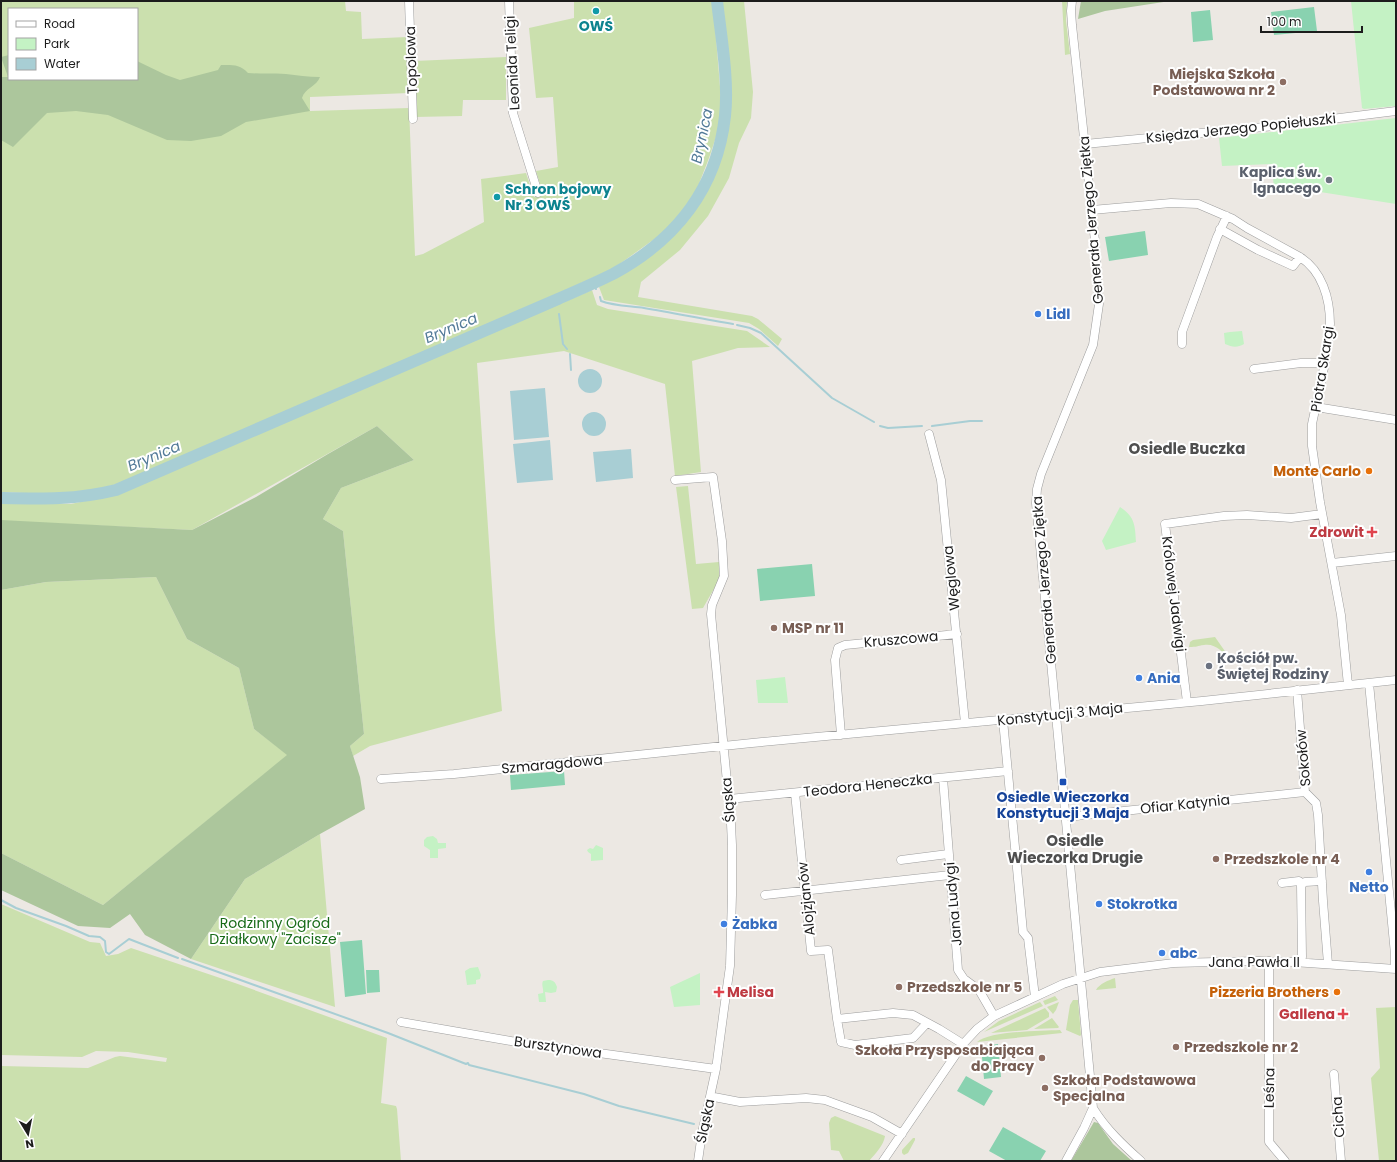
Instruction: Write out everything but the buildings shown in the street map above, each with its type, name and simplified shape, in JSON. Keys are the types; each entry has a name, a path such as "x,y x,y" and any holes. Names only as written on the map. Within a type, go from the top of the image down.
{"street":[{"name":"Topolowa","path":"409,1 413,119"},
{"name":"Leonida Teligi","path":"509,1 513,113 538,193"},
{"name":"Generała Jerzego Ziętka","path":"1072,1 1070,11 1092,210 1100,304 1093,344 1047,459 1037,489 1036,513 1093,1108"},
{"name":"Księdza Jerzego Popiełuszki","path":"1085,144 1275,126 1396,111"},
{"name":"Piotra Skargi","path":"1092,210 1171,203 1203,205 1227,216 1300,257 1318,274 1326,293 1330,317 1325,363 1312,424 1312,446 1322,514 1341,614 1348,685"},
{"path":"1182,344 1182,332 1220,229 1227,216"},
{"path":"1220,229 1258,250 1293,266 1300,257"},
{"path":"1254,369 1301,363 1325,363"},
{"path":"1316,407 1396,420"},
{"name":"Węglowa","path":"929,434 941,480 965,723"},
{"name":"Śląska","path":"675,480 713,477 722,541 724,576 712,605 712,623 732,845 733,886 730,966 716,1069 702,1133 698,1161"},
{"name":"Królowej Jadwigi","path":"1187,702 1165,524 1224,516 1247,515 1291,518 1322,514"},
{"path":"1332,563 1396,556"},
{"name":"Kruszcowa","path":"841,735 835,660 838,648 845,645 957,634"},
{"name":"Konstytucji 3 Maja","path":"723,747 1396,680"},
{"path":"1369,683 1390,895 1395,969"},
{"name":"Sokołów","path":"1297,690 1305,792 1316,803 1328,964"},
{"path":"1003,720 1024,932 1028,938 1035,997"},
{"name":"Szmaragdowa","path":"381,779 454,774 723,747"},
{"name":"Teodora Heneczka","path":"729,799 1008,771"},
{"name":"Jana Ludygi","path":"943,778 958,970 964,979 979,990 994,1016"},
{"name":"Ofiar Katynia","path":"1066,817 1305,792"},
{"name":"Alojzjanów","path":"795,793 811,951 828,950 837,1019"},
{"path":"901,860 948,854"},
{"path":"765,895 806,892 950,875"},
{"path":"1282,882 1299,881 1302,883 1322,881"},
{"path":"1302,883 1302,957"},
{"name":"Jana Pawła II","path":"882,1161 963,1044 977,1029 994,1016 1081,978 1100,972 1174,963 1269,961 1395,969"},
{"name":"Leśna","path":"1269,961 1269,1142 1285,1161"},
{"path":"927,1023 913,1038 855,1045 840,1042 837,1019 903,1013 913,1015 927,1023 963,1044"},
{"name":"Bursztynowa","path":"401,1022 512,1041 716,1069"},
{"name":"Cicha","path":"1334,1074 1341,1161"},
{"path":"710,1097 751,1102 806,1098 825,1100 872,1117 902,1134"},
{"path":"1066,1161 1093,1108"},
{"path":"1093,1108 1107,1128 1121,1144 1141,1161"}],"green space":[{"path":"1,1 345,1 346,11 361,12 362,39 407,37 409,93 310,97 310,111 409,108 415,256 423,254 484,222 481,179 526,173 534,197 543,194 536,171 558,167 553,97 536,98 529,28 574,18 574,1 713,1 721,99 720,125 695,194 667,230 614,268 121,483 89,491 46,494 1,492"},
{"path":"721,1 744,1 753,92 751,118 739,143 729,178 708,216 680,250 641,282 638,297 752,316 758,319 782,339 778,346 759,329 749,323 604,300 599,287 665,242 694,209 715,170 727,123 729,86"},
{"path":"1062,1 1067,1 1066,21 1070,54 1065,55"},
{"path":"1081,1 1170,1 1105,11 1078,19"},
{"path":"1351,1 1396,1 1396,106 1362,108"},
{"path":"1314,7 1317,31 1274,35 1271,12"},
{"path":"1210,10 1213,40 1193,42 1191,12"},
{"path":"8,55 8,77 1,57"},
{"path":"506,57 506,100 463,100 462,116 415,117 414,61"},
{"path":"138,61 180,80 218,70 221,65 232,65 239,67 248,73 320,77 302,98 310,111 246,122 221,136 191,141 167,140 108,115 76,111 47,113 13,147 1,140 1,77 8,77 8,80 138,80"},
{"path":"1396,118 1396,204 1314,191 1274,190 1272,164 1222,166 1219,138"},
{"path":"1145,231 1148,255 1109,261 1105,237"},
{"path":"592,290 597,305 608,309 747,331 770,347 738,348 692,361 701,472 675,476 665,384 564,351 477,363 495,632 502,711 370,746 353,756 350,746 364,734 343,531 323,519 341,488 414,460 377,426 192,530 1,521 1,501 71,504 117,494"},
{"path":"1242,331 1244,344 1234,347 1225,344 1224,333"},
{"path":"377,426 414,460 341,488 323,519 343,531 364,734 350,746 360,777 365,809 245,879 191,959 145,935 130,914 110,928 78,926 1,890 1,853 103,905 287,755 254,729 239,668 187,639 156,577 46,582 1,590 1,520 192,530 256,497"},
{"path":"688,486 696,564 719,562 719,580 703,608 692,609 676,487"},
{"path":"1120,507 1129,514 1133,522 1136,542 1106,550 1102,541"},
{"path":"812,564 815,596 760,601 757,569"},
{"path":"156,577 187,639 239,668 254,729 288,755 103,905 1,853 1,590 46,582"},
{"path":"1215,637 1229,657 1229,661 1222,651 1212,645 1189,647 1190,642 1193,640"},
{"path":"785,677 788,703 758,703 756,680"},
{"path":"564,771 565,785 511,790 510,775"},
{"name":"Rodzinny Ogród Działkowy \"Zacisze\"","path":"320,834 335,1007 191,959 245,879"},
{"path":"433,836 437,839 438,843 446,843 446,848 438,849 438,858 430,858 430,850 424,846 424,840 427,837"},
{"path":"596,845 603,848 603,860 591,861 591,854 587,850 590,848 593,849"},
{"path":"1,904 90,942 100,943 106,956 118,954 131,948 235,983 387,1038 381,1103 396,1106 401,1161 1,1161 1,1066 88,1068 120,1056 166,1062 167,1058 128,1052 96,1051 82,1057 1,1055"},
{"path":"362,940 366,994 345,997 340,942"},
{"path":"478,967 481,975 480,979 476,980 476,984 467,985 465,971 470,968"},
{"path":"366,970 379,970 380,992 367,993"},
{"path":"700,973 700,1005 674,1007 670,987"},
{"path":"1115,978 1116,988 1096,990 1102,984"},
{"path":"552,980 555,983 557,987 556,992 545,992 546,1002 539,1002 538,994 543,993 543,981"},
{"path":"1055,996 1058,1000 1045,1005 1043,1001"},
{"path":"1073,1000 1078,1000 1080,1036 1066,1030 1070,1005"},
{"path":"1040,1002 1043,1006 984,1032 999,1021"},
{"path":"1059,1002 1056,1010 1053,1014 1047,1007"},
{"path":"1396,1007 1396,1161 1379,1161 1371,1078 1380,1068 1376,1008"},
{"path":"1045,1008 1049,1013 1049,1017 1027,1030 991,1033"},
{"path":"1052,1018 1059,1027 1058,1028 1034,1029"},
{"path":"1060,1030 1062,1033 977,1042 983,1038 1004,1034 1029,1031"},
{"path":"998,1044 1001,1077 984,1079 981,1046"},
{"path":"966,1076 993,1091 984,1106 957,1091"},
{"path":"835,1116 885,1136 881,1146 869,1161 844,1161 839,1151 831,1150 829,1123 831,1118"},
{"path":"1094,1122 1098,1123 1113,1144 1132,1161 1071,1161"},
{"path":"1003,1127 1046,1151 1040,1161 1007,1161 989,1151"},
{"path":"913,1138 915,1138 915,1140 908,1153 904,1155 902,1150"}],"water":[{"path":"585,369 595,369 602,376 602,386 595,393 585,393 578,386 578,376"},
{"path":"545,388 549,437 514,440 510,391"},
{"path":"589,412 599,412 606,419 606,429 599,436 589,436 582,429 582,419"},
{"path":"550,440 553,480 517,483 513,444"},
{"path":"631,449 633,478 596,482 593,452"}],"waterway":[{"name":"Brynica","path":"1,498 45,499 86,496 116,490 579,290 613,274 636,260 656,245 674,228 690,209 703,189 713,166 720,142 726,102 724,58 717,1"},
{"name":"Brynica","path":"593,283 596,289"},
{"path":"600,297 601,301 611,304 644,308 733,324"},
{"name":"Brynica","path":"555,301 556,305"},
{"path":"559,314 563,344 567,349"},
{"path":"737,325 750,328 761,333 832,398 874,422"},
{"path":"570,354 571,370"},
{"path":"932,426 982,421"},
{"path":"880,426 888,428 922,426"},
{"path":"1,900 16,908 89,936 100,937 105,941 106,952 109,954 129,939 178,958"},
{"path":"182,959 388,1033 466,1064 468,1063 469,1065 584,1094 619,1106 694,1124"}],"place":[{"name":"OWŚ","path":"596,11"},
{"name":"Miejska Szkoła Podstawowa nr 2","path":"1283,82"},
{"name":"Kaplica św. Ignacego","path":"1329,180"},
{"name":"Schron bojowy Nr 3 OWŚ","path":"497,197"},
{"name":"Lidl","path":"1038,314"},
{"name":"Monte Carlo","path":"1369,471"},
{"name":"Zdrowit","path":"1372,532"},
{"name":"MSP nr 11","path":"774,628"},
{"name":"Kościół pw. Świętej Rodziny","path":"1209,666"},
{"name":"Ania","path":"1139,678"},
{"name":"Osiedle Wieczorka Konstytucji 3 Maja","path":"1063,782"},
{"name":"Przedszkole nr 4","path":"1216,859"},
{"name":"Netto","path":"1369,872"},
{"name":"Stokrotka","path":"1099,904"},
{"name":"Żabka","path":"724,924"},
{"name":"abc","path":"1162,953"},
{"name":"Przedszkole nr 5","path":"899,987"},
{"name":"Melisa","path":"719,992"},
{"name":"Pizzeria Brothers","path":"1337,992"},
{"name":"Gallena","path":"1343,1014"},
{"name":"Przedszkole nr 2","path":"1176,1047"},
{"name":"Szkoła Przysposabiająca do Pracy","path":"1042,1058"},
{"name":"Szkoła Podstawowa Specjalna","path":"1045,1088"}],"district":[{"name":"Osiedle Buczka","path":"1187,449"},
{"name":"Osiedle Wieczorka Drugie","path":"1075,850"}]}
